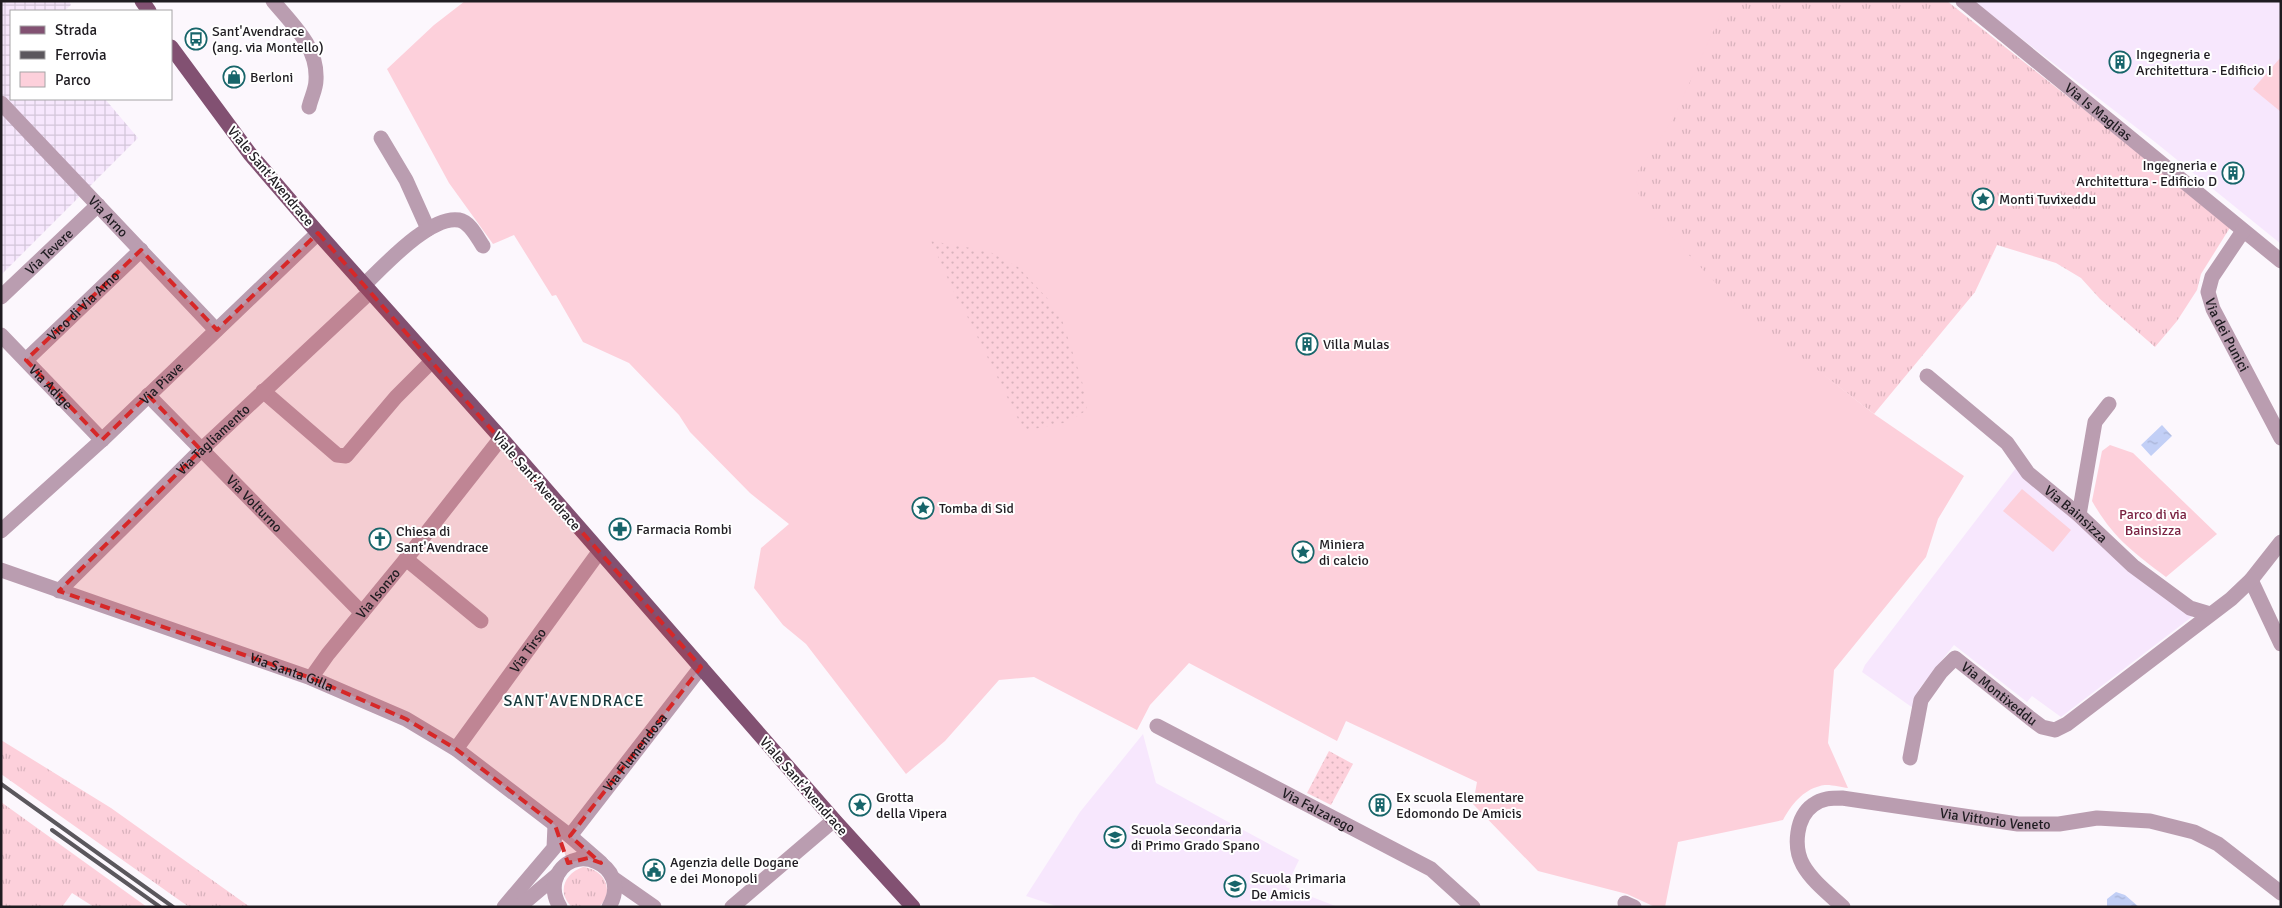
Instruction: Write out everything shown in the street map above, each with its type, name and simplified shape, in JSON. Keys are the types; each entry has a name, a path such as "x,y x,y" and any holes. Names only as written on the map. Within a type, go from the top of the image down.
{"main road":[{"name":"Viale Sant'Avendrace","path":"172,48 250,154 318,233 431,362 501,438 834,820 913,907"}],"street":[{"path":"273,1 305,39 315,61 316,82 309,106"},
{"name":"Via Is Maglias","path":"1963,1 2281,261"},
{"name":"Via Arno","path":"1,103 216,330"},
{"path":"381,138 406,180 428,229"},
{"name":"Via Tevere","path":"1,298 98,204"},
{"name":"Via Tagliamento","path":"59,591 367,288 404,248 428,229 451,220 461,220 469,226 483,246"},
{"name":"Via dei Punici","path":"2243,231 2212,277 2208,292 2212,309 2281,438"},
{"name":"Via Piave","path":"1,531 102,440 318,233"},
{"name":"Vico di Via Arno","path":"26,360 141,250"},
{"name":"Via Adige","path":"1,335 102,440"},
{"path":"263,391 337,455 346,456 396,397 431,362"},
{"name":"Via Bainsizza","path":"1927,376 2007,443 2028,473 2079,515 2133,566 2190,608 2210,614"},
{"name":"Via Volturno","path":"148,395 362,613"},
{"path":"2079,515 2095,422 2108,404"},
{"name":"Via Isonzo","path":"311,678 328,654 501,438"},
{"path":"2210,614 2251,580 2281,542"},
{"name":"Via Tirso","path":"456,749 599,552"},
{"path":"406,559 481,621"},
{"name":"Via Santa Gilla","path":"1,570 311,678 406,719 456,749 570,836 609,870 614,879 654,907"},
{"path":"2251,580 2281,644"},
{"name":"Via Montixeddu","path":"1910,758 1921,700 1941,672 1955,658 2042,727 2055,730 2067,724 2210,614"},
{"name":"Via Flumendosa","path":"570,836 700,667"},
{"name":"Via Falzarego","path":"1157,726 1431,869 1473,907"},
{"name":"Via Vittorio Veneto","path":"1842,907 1813,879 1803,865 1797,850 1798,829 1804,814 1813,804 1827,798 1842,798 2018,824 2059,824 2097,818 2126,818 2150,821 2194,832 2218,844 2281,893"},
{"path":"732,907 834,820"},
{"path":"555,825 568,863"},
{"path":"504,907 554,848 555,825"},
{"path":"519,907 557,875 568,863 588,858 601,863"},
{"path":"557,875 554,893 558,905"},
{"path":"609,907 614,898 614,879"}],"highlighted area":[{"path":"318,233 701,667 570,836 601,863 588,858 568,863 555,825 456,749 406,719 311,678 59,591 201,450 148,395 102,440 26,360 141,250 217,330"}],"shaded area":[{"path":"1,1 69,1 71,5 65,10 10,10 10,100 106,100 138,138 1,275"},
{"path":"1973,1 2281,1 2281,244 2155,142"},
{"path":"2016,468 2193,616 2061,717 2032,696 2027,702 1954,645 1919,689 1913,708 1862,672 1865,665"},
{"path":"1143,734 1156,783 1299,860 1286,887 1338,907 1059,907 1026,896 1080,812"}],"green space":[{"path":"465,1 1727,1 1672,121 1636,174 1638,193 1653,217 1742,311 1874,414 1964,476 1938,519 1926,557 1834,670 1828,743 1848,788 1823,785 1814,788 1798,799 1783,820 1678,842 1665,907 1655,907 1627,894 1538,871 1473,804 1477,782 1346,721 1337,741 1189,663 1150,705 1137,730 1034,677 999,680 945,741 906,774 806,644 783,625 754,588 761,548 789,524 750,493 690,432 679,415 629,363 583,342 556,295 552,296 514,235 493,244 449,183 387,69 434,25"},
{"path":"1688,1 1947,1 2231,226 2201,274 2197,290 2177,321 2155,347 2100,299 2081,278 2056,263 1997,245 1975,292 1874,414 1826,377 1757,332 1629,194"},
{"path":"2281,57 2281,112 2253,89"},
{"path":"931,241 988,251 1018,267 1047,298 1062,320 1082,381 1087,410 1068,422 1024,431 956,297"},
{"name":"Parco di via Bainsizza","path":"2110,445 2133,453 2217,534 2166,577 2124,544 2092,501 2102,451"},
{"path":"2022,489 2071,530 2053,552 2003,511"},
{"path":"1,740 111,808 250,907 189,907 1,774"},
{"path":"1329,751 1353,764 1331,805 1307,793"},
{"path":"1,802 147,907 94,907 72,893 62,907 1,907"},
{"path":"583,867 597,872 605,882 607,894 599,907 572,907 564,895 567,878"}],"water":[{"path":"2162,425 2172,436 2151,456 2141,445"},
{"path":"2116,892 2125,895 2139,907 2107,907 2107,899"}],"railway":[{"path":"1,784 173,907"},
{"path":"52,830 160,907"}],"place":[{"name":"Sant'Avendrace (ang. via Montello)","path":"196,39"},
{"name":"Ingegneria e Architettura - Edificio I","path":"2120,62"},
{"name":"Berloni","path":"234,77"},
{"name":"Ingegneria e Architettura - Edificio D","path":"2233,173"},
{"name":"Monti Tuvixeddu","path":"1983,199"},
{"name":"Villa Mulas","path":"1307,344"},
{"name":"Tomba di Sid","path":"923,508"},
{"name":"Farmacia Rombi","path":"620,529"},
{"name":"Chiesa di Sant'Avendrace","path":"380,539"},
{"name":"Miniera di calcio","path":"1303,552"},
{"name":"Grotta della Vipera","path":"860,805"},
{"name":"Ex scuola Elementare Edomondo De Amicis","path":"1380,805"},
{"name":"Scuola Secondaria di Primo Grado Spano","path":"1115,837"},
{"name":"Agenzia delle Dogane e dei Monopoli","path":"654,870"},
{"name":"Scuola Primaria De Amicis","path":"1235,886"}],"district":[{"name":"SANT'AVENDRACE","path":"574,700"}]}
